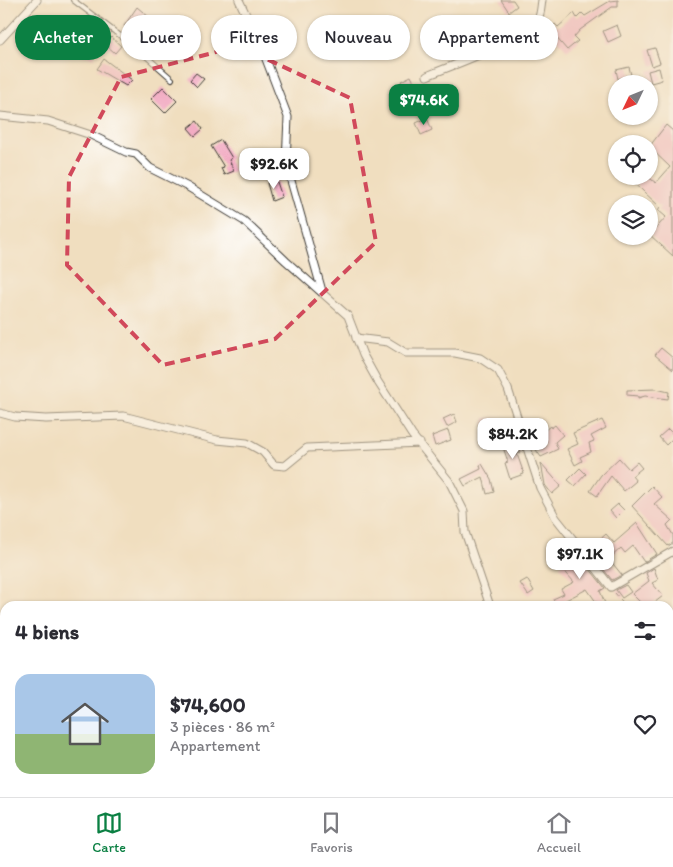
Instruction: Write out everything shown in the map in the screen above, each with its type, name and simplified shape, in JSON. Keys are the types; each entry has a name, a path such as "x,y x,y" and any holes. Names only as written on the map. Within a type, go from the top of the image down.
{"street":[{"path":"1,37 37,0"},
{"path":"239,0 261,46 288,117 286,163 322,291"},
{"path":"427,76 509,40 532,25 540,13 542,0"},
{"path":"0,116 48,121 91,135 118,149 136,154 150,168 188,186 244,221 286,262 322,291 348,316 363,355 378,382 449,481 464,511 465,532 488,601"},
{"path":"356,338 388,342 406,353 455,353 480,358 498,370 508,389 540,488 556,518 611,587 673,551"},
{"path":"0,413 15,417 46,419 123,416 217,440 247,443 263,452 274,465 285,466 307,448 420,443"}],"lane":[{"path":"73,0 139,50 172,79"}],"path":[{"path":"611,587 622,601"}],"highlighted area":[{"path":"239,46 350,98 376,242 275,339 163,365 67,265 69,177 121,77"}],"building":[{"path":"501,0 513,0 517,6 509,12"},
{"path":"618,0 618,7 612,7 580,30 574,37 578,41 567,50 558,40 558,27 574,13 577,18 582,13 585,16 610,1"},
{"path":"137,7 147,15 132,15"},
{"path":"617,25 621,36 608,42 603,31"},
{"path":"111,37 121,46 115,53 111,49"},
{"path":"655,48 660,63 652,66 647,50"},
{"path":"105,60 132,80 126,86 97,69"},
{"path":"629,67 631,75 617,75 616,70"},
{"path":"659,68 662,80 658,81 658,75 649,75 648,71"},
{"path":"196,73 204,79 197,87 190,80"},
{"path":"411,76 414,82 404,87 401,81"},
{"path":"163,87 177,101 165,113 151,99"},
{"path":"427,118 432,130 421,135 416,123"},
{"path":"197,121 203,129 195,136 188,128"},
{"path":"666,125 673,131 673,256 658,242 658,226 666,217 658,210 660,207 658,205 658,195 647,195 637,185 658,185 658,181 670,167 658,156 658,135"},
{"path":"221,140 232,158 229,160 234,171 224,175 221,168 224,167 211,146"},
{"path":"276,179 282,197 272,201 267,183"},
{"path":"661,348 673,358 673,370 655,355"},
{"path":"656,389 669,392 668,399 645,396 638,398 638,396 627,395 627,390"},
{"path":"454,414 457,422 447,427 443,419"},
{"path":"485,418 512,420 512,435 502,435 502,427 484,425"},
{"path":"602,420 606,428 591,436 594,441 589,443 591,452 580,457 582,461 575,465 567,449 578,444 573,433"},
{"path":"555,425 563,435 555,442 558,449 541,457 536,450 545,446 538,436 550,426 551,428"},
{"path":"668,429 673,434 673,438 666,445 659,437"},
{"path":"448,430 451,440 435,446 432,436"},
{"path":"518,442 521,452 517,454 524,474 510,479 505,463 508,462 503,447"},
{"path":"619,458 629,469 637,462 642,468 632,476 636,481 624,491 611,476 597,496 590,491 601,475"},
{"path":"541,463 561,486 552,494 545,485"},
{"path":"482,464 491,479 494,492 487,494 483,477 465,486 461,479 481,469 480,465"},
{"path":"580,468 586,474 575,486 568,480"},
{"path":"652,486 662,497 654,504 672,520 667,525 673,535 673,543 668,546 632,506"},
{"path":"618,504 624,510 616,518 610,511"},
{"path":"637,523 657,554 644,562 633,546 625,553 621,548 609,559 622,575 612,580 588,550 606,534 614,543"},
{"path":"573,548 605,588 600,591 604,601 595,601 587,589 564,601 554,601 553,599 564,594 561,589 574,582 560,566 571,557 567,551"},
{"path":"654,568 658,580 652,583 663,596 656,601 639,601 632,594 649,581 646,573"},
{"path":"527,579 534,591 528,595 520,583"},
{"path":"626,585 631,592 622,598 616,590"}]}
